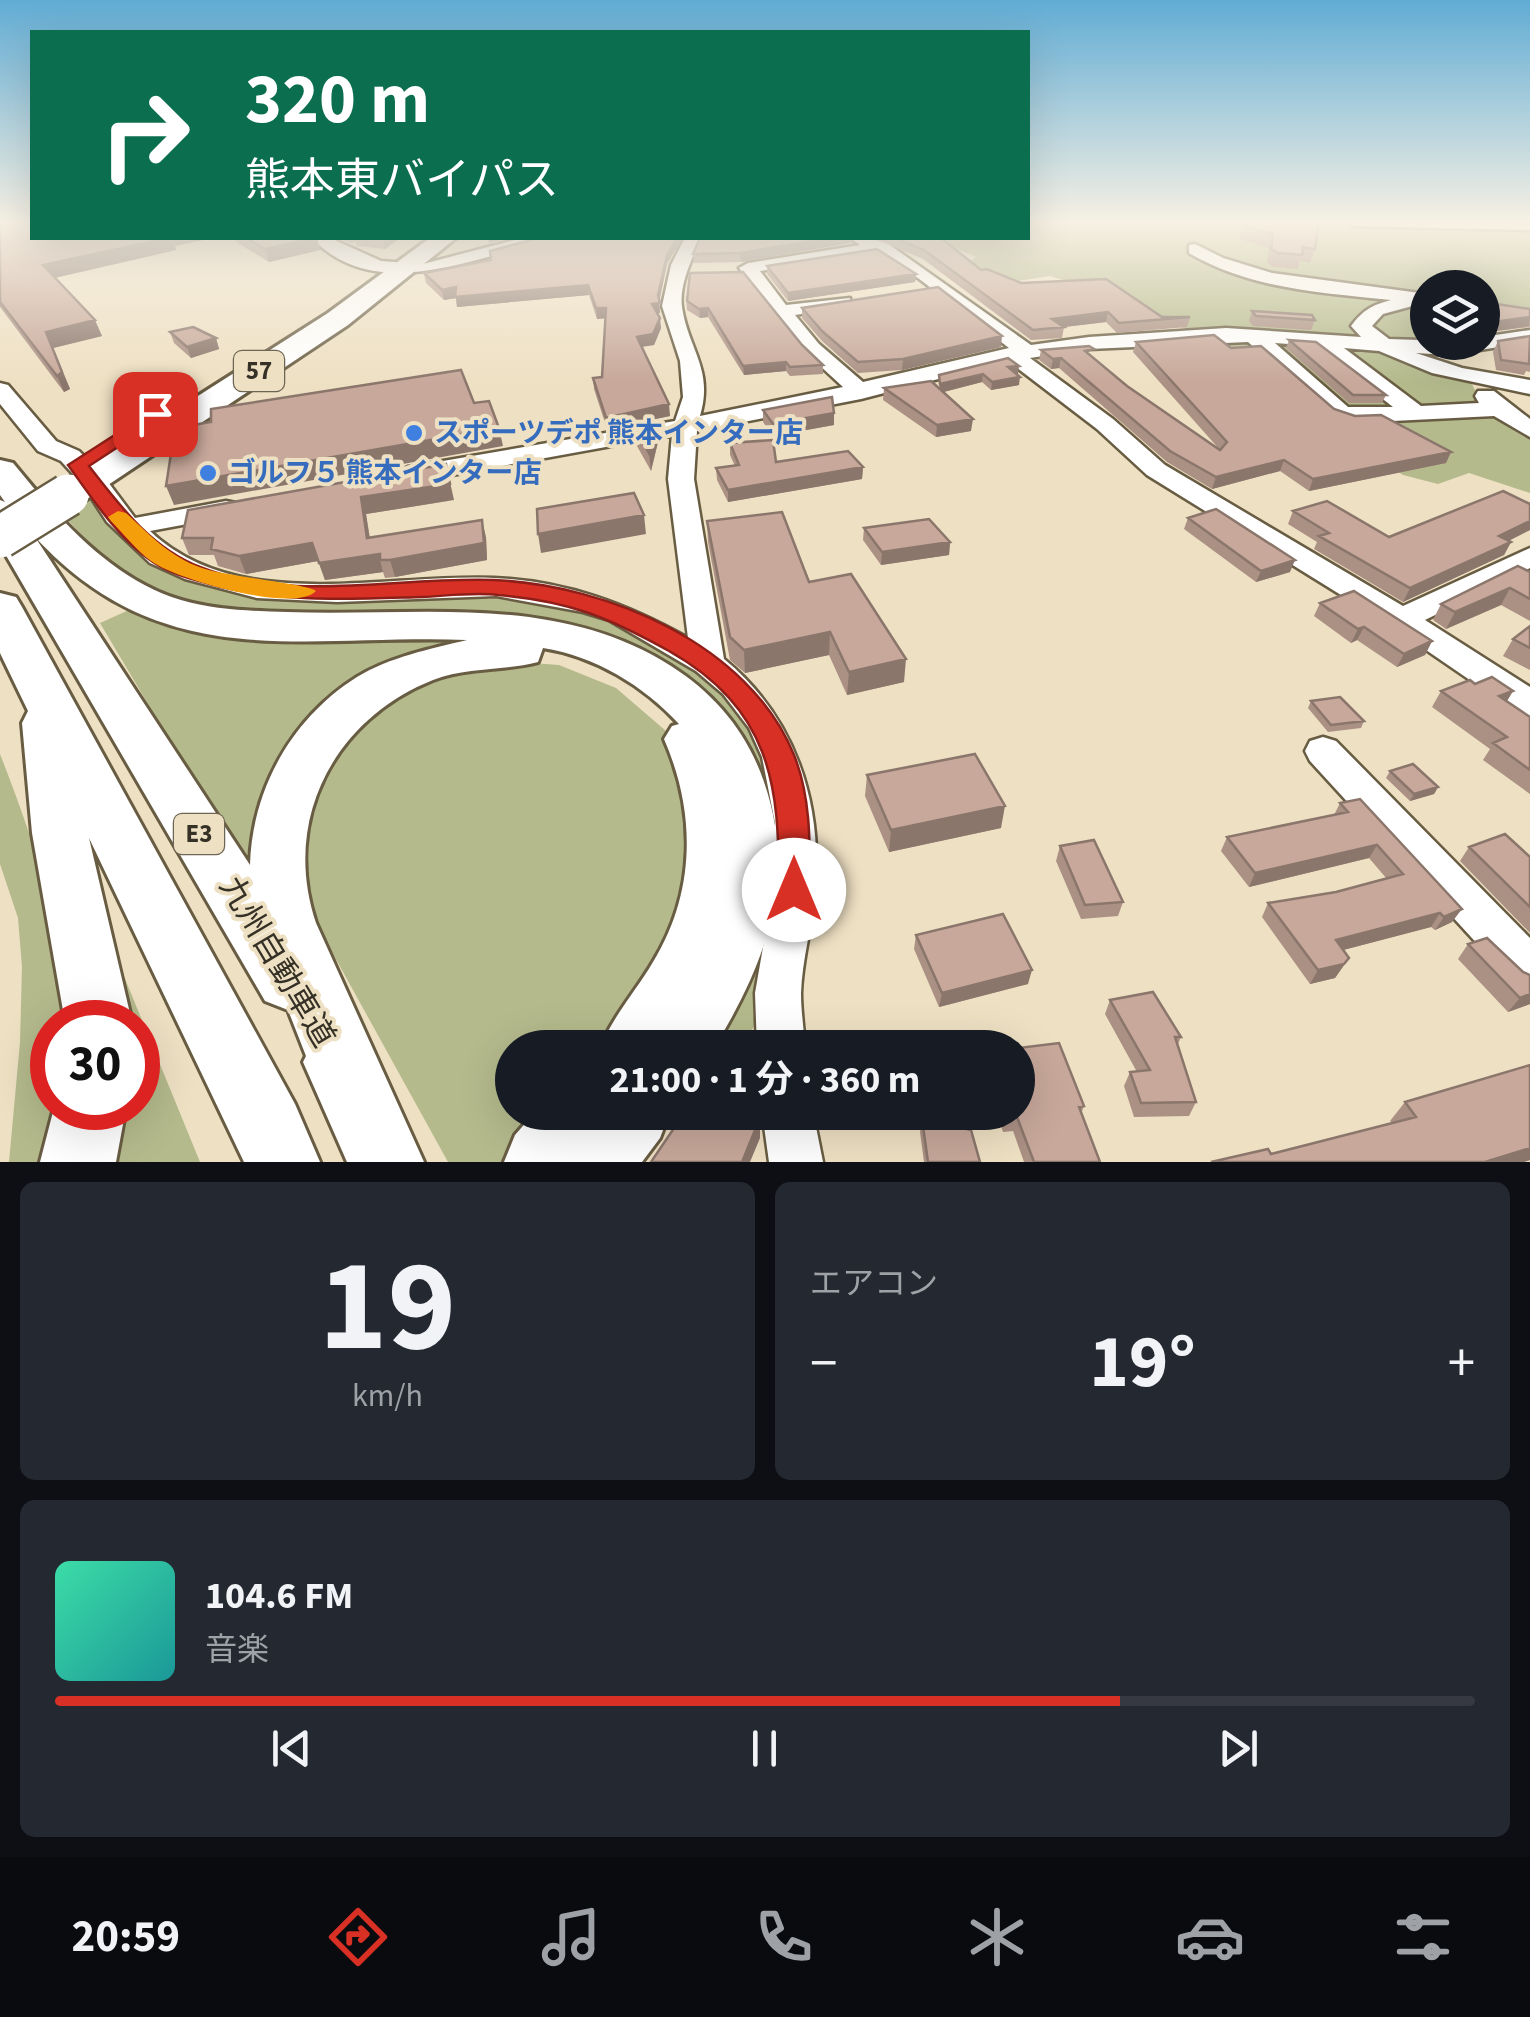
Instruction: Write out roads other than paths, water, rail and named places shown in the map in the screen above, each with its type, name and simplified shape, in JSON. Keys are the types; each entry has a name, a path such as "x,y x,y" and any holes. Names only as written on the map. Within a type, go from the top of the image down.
{"highway":[{"name":"57","path":"0,537 73,480 338,319 394,275"},
{"path":"0,471 29,509 120,591 177,615 276,628 513,628 566,636 650,669 705,718 724,746 741,789 749,864 737,938 720,976 686,1030"},
{"name":"57","path":"0,512 73,480"},
{"name":"九州自動車道","path":"0,512 353,1087 386,1162"},
{"path":"0,607 282,1162"},
{"path":"353,1087 279,899 277,836 292,779 313,742 345,708 397,676 426,665 482,653 534,652 571,658 613,675 647,695 674,720 692,742 707,776 720,838 716,875 691,950 663,1011 648,1030"},
{"path":"44,697 60,833 94,1000"},
{"path":"78,1162 85,1130"},
{"path":"542,1162 568,1130"},
{"path":"596,1162 620,1130"}],"street":[{"path":"685,275 672,306 691,361 694,398 685,425 681,478 708,662"},
{"path":"746,275 812,348 860,392"},
{"path":"924,275 1106,424 1156,470 1402,618 1530,704"},
{"path":"1261,275 1420,298 1386,306 1367,316 1360,326 1380,347 1478,377 1530,387"},
{"path":"906,292 942,287"},
{"path":"781,310 870,298"},
{"path":"384,480 860,392 980,359 1089,343 1253,335 1448,349 1530,336"},
{"path":"1253,335 1340,412 1352,416 1498,409"},
{"path":"1320,340 1413,411"},
{"path":"1478,377 1490,403 1530,430"},
{"path":"0,390 47,446 70,456 73,480 160,557 195,574 258,589 337,593 496,587 588,602 634,620 708,662 736,686 764,722 781,757 795,824 794,890 778,993 780,1030"},
{"path":"1382,415 1424,442"},
{"path":"129,527 246,505"},
{"path":"1402,618 1530,557"},
{"path":"1323,751 1530,969"},
{"path":"790,1130 796,1162"}],"place":[{"name":"スポーツデポ 熊本インター店","path":"414,433"},
{"name":"ゴルフ５ 熊本インター店","path":"208,473"}]}
